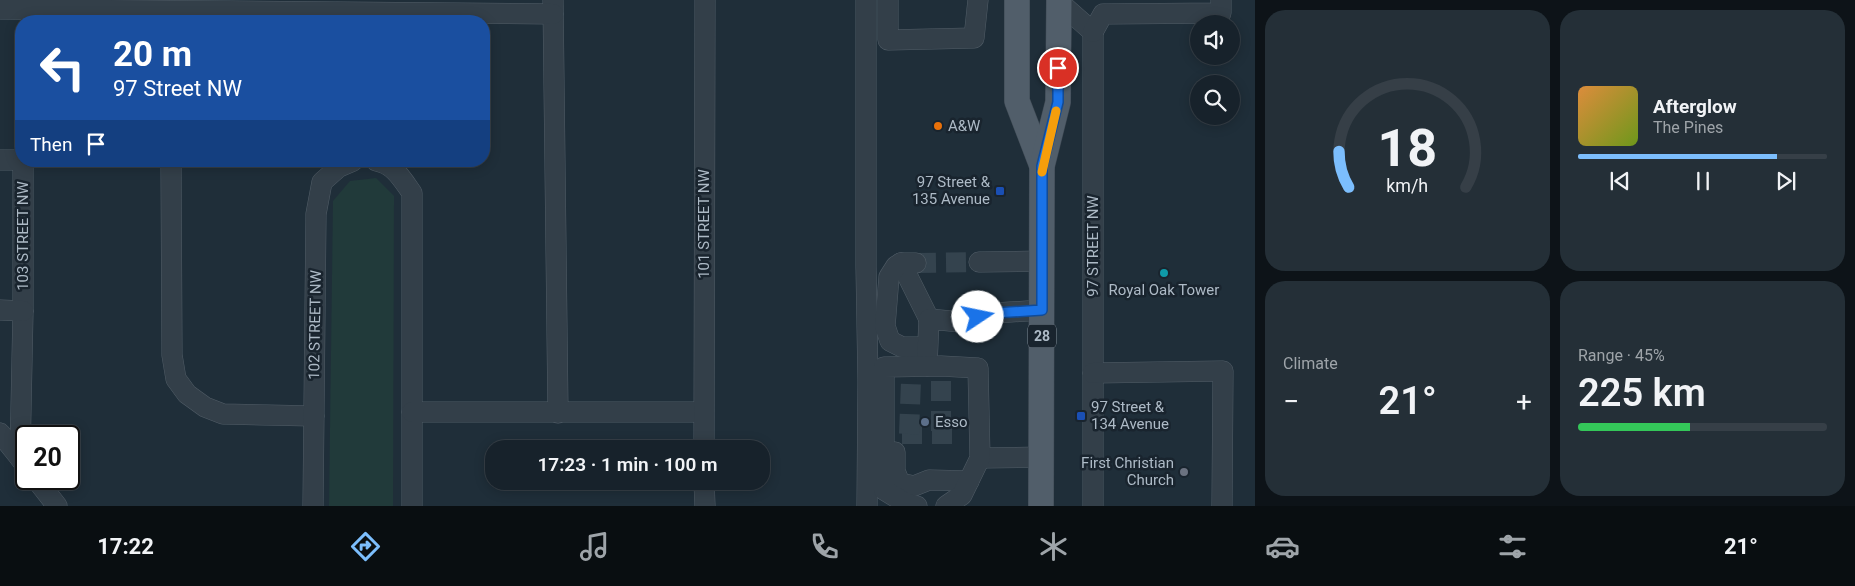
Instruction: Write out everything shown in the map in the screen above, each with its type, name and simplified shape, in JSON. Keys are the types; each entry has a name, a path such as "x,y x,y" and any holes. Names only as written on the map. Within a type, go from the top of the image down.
{"main road":[{"path":"1017,0 1017,101 1042,166"},
{"path":"1042,166 1058,102 1059,1"},
{"name":"28","path":"1041,506 1042,166"}],"street":[{"name":"101 STREET NW","path":"704,440 705,0"},
{"path":"866,0 867,506"},
{"path":"888,0 888,40 974,38 978,0"},
{"path":"1059,1 1093,32 1103,14 1128,7 1221,13 1221,0"},
{"path":"213,15 553,7 558,413"},
{"path":"0,9 147,15"},
{"name":"97 STREET NW","path":"1093,32 1093,506"},
{"path":"0,160 15,161"},
{"name":"103 STREET NW","path":"22,167 23,425"},
{"path":"172,167 172,354 176,379 187,394 205,407 223,414 314,416"},
{"name":"102 STREET NW","path":"313,506 316,214 322,182 339,167"},
{"path":"390,167 398,172 412,193 412,506"},
{"path":"979,262 1042,261"},
{"path":"909,263 929,319 926,368 902,347 890,341 885,326 889,277 896,266 909,263"},
{"name":"103 STREET NW","path":"0,310 23,311"},
{"path":"929,319 961,322 995,313 1042,310"},
{"path":"917,506 907,504 884,490 890,435 884,367 978,368 970,434 980,458 962,495 946,506"},
{"path":"1093,373 1223,372 1222,506"},
{"path":"412,412 703,412"},
{"name":"103 STREET NW","path":"0,433 15,452"},
{"path":"890,435 895,448 896,471 900,483 914,486 929,480 969,481"},
{"path":"980,458 1042,457"},
{"path":"45,490 57,506"},
{"path":"704,490 704,506"}],"green space":[{"path":"376,178 394,196 393,506 329,506 333,201 350,181"}],"tunnel":[{"path":"916,263 979,262"},
{"path":"909,434 911,381"},
{"path":"941,381 941,434"},
{"path":"902,434 961,434"}],"slow traffic":[{"path":"1042,172 1056,111"}],"place":[{"name":"A&W","path":"938,126"},
{"name":"97 Street & 135 Avenue","path":"1000,191"},
{"name":"Royal Oak Tower","path":"1164,273"},
{"name":"97 Street & 134 Avenue","path":"1081,416"},
{"name":"Esso","path":"925,422"},
{"name":"First Christian Church","path":"1184,472"}],"route":[{"path":"978,317 995,313 1042,310 1042,166 1058,102 1058,68"}]}
